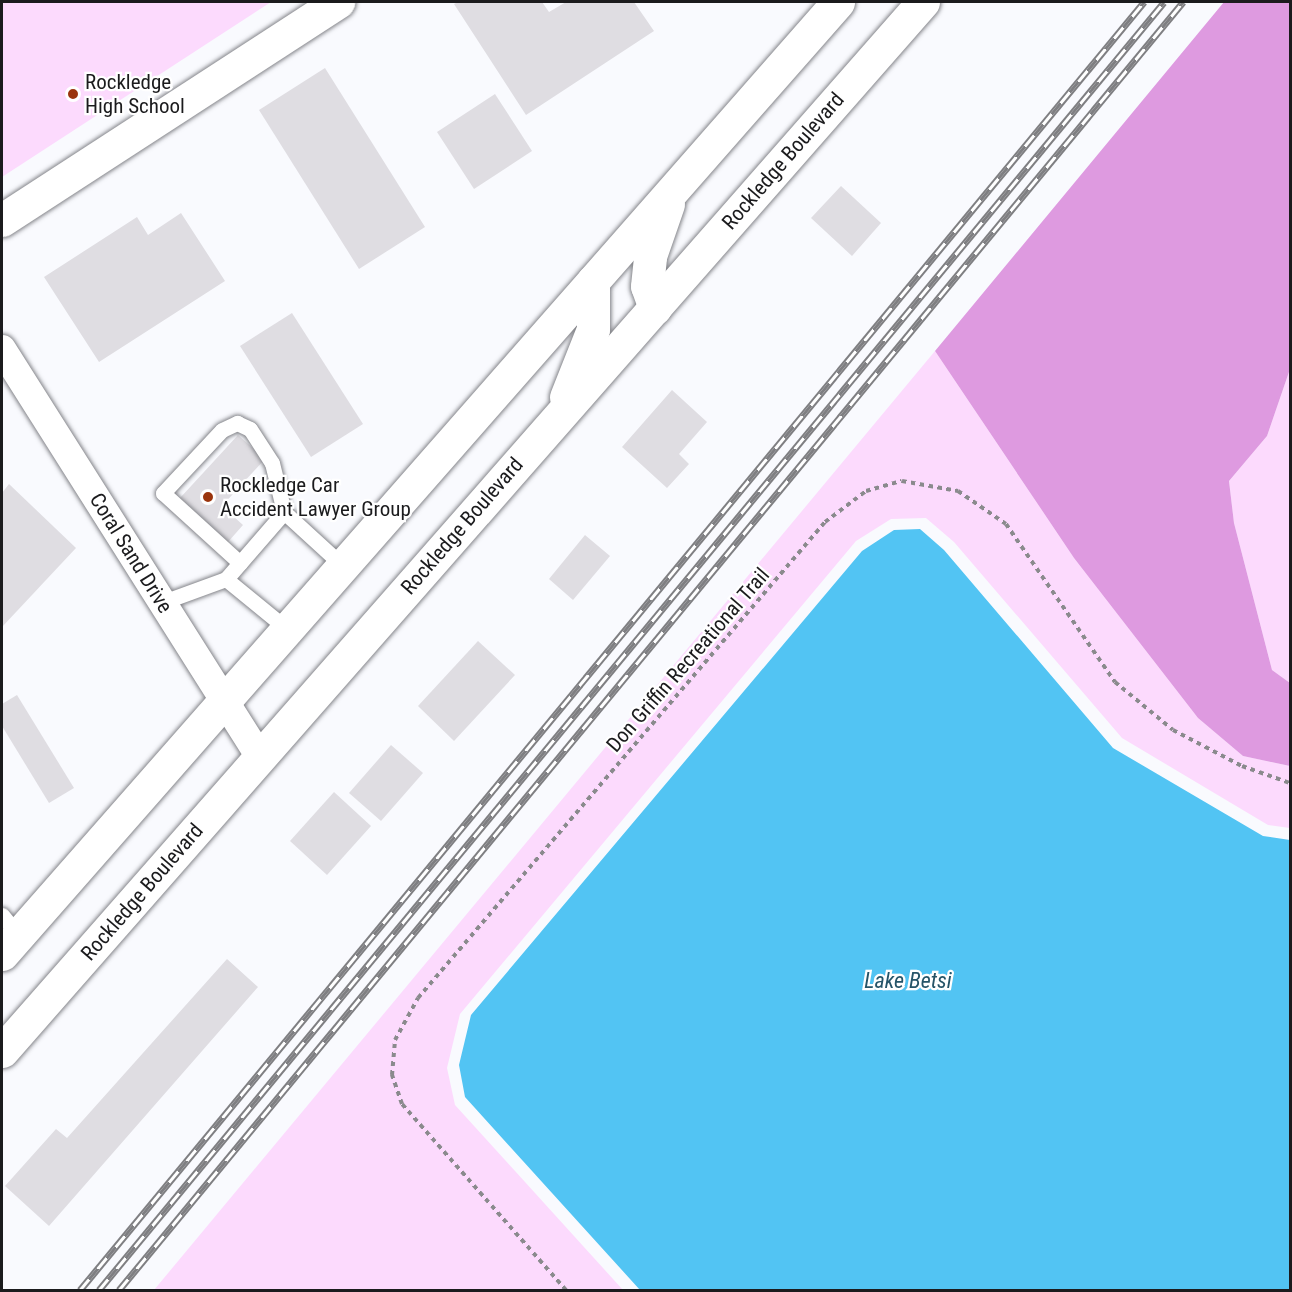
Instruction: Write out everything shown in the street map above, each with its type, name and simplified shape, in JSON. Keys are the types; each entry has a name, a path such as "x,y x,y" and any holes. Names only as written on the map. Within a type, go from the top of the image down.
{"main road":[{"path":"2,220 338,2"},
{"path":"7,935 225,700 838,2"},
{"name":"Rockledge Boulevard","path":"2,1051 923,2"},
{"path":"655,308 647,286 650,256 674,189"},
{"path":"558,418 593,329 593,281"}],"street":[{"name":"Coral Sand Drive","path":"2,349 260,757"}],"lane":[{"path":"240,563 163,493 222,430 237,423 250,429 272,463 284,512 343,566"},
{"path":"163,602 226,579 284,512"},
{"path":"226,579 287,629"}],"path":[{"name":"Don Griffin Recreational Trail","path":"566,1290 402,1104 392,1075 395,1040 418,998 810,540 866,491 902,482 958,491 968,497 1006,524 1115,682 1173,730 1242,766 1290,783"}],"shaded area":[{"name":"Rockledge High School","path":"2,2 271,2 2,177"},
{"path":"1224,2 1290,2 1290,369 1267,436 1229,481 1234,523 1272,670 1290,683 1290,766 1243,756 1198,718 1074,558 935,351"},
{"path":"935,351 1074,558 1198,718 1243,756 1290,766 1290,828 1268,825 1122,738 954,542 926,518 891,519 856,541 460,1014 447,1068 455,1105 623,1290 154,1290"},
{"path":"1290,369 1290,683 1272,670 1234,523 1229,481 1267,436"}],"water":[{"name":"Lake Betsi","path":"920,529 944,550 1113,748 1263,836 1290,840 1290,1290 640,1290 465,1097 459,1065 471,1015 862,551 894,530"}],"building":[{"path":"458,2 542,2 549,12 566,2 634,2 654,31 526,115 454,4"},
{"path":"325,68 425,227 359,269 259,110"},
{"path":"495,94 532,151 474,189 437,132"},
{"path":"841,186 881,223 852,256 811,218"},
{"path":"181,213 225,281 99,362 44,277 137,217 148,235"},
{"path":"292,313 363,424 311,457 240,346"},
{"path":"672,390 707,422 679,454 689,464 667,488 622,447"},
{"path":"238,435 265,459 222,506 243,525 228,542 180,498"},
{"path":"9,484 76,548 2,627 2,493"},
{"path":"585,535 610,556 573,600 549,579"},
{"path":"478,641 515,675 454,741 418,706"},
{"path":"17,695 74,788 49,803 2,726 2,704"},
{"path":"391,745 423,773 381,821 349,793"},
{"path":"334,792 371,826 327,875 290,841"},
{"path":"227,959 258,987 49,1226 5,1186 56,1129 67,1138"}],"railway":[{"path":"80,1290 1144,2"},
{"path":"99,1290 1164,2"},
{"path":"119,1290 1183,2"}],"place":[{"name":"Rockledge High School","path":"73,94"},
{"name":"Rockledge Car Accident Lawyer Group","path":"208,497"}]}
